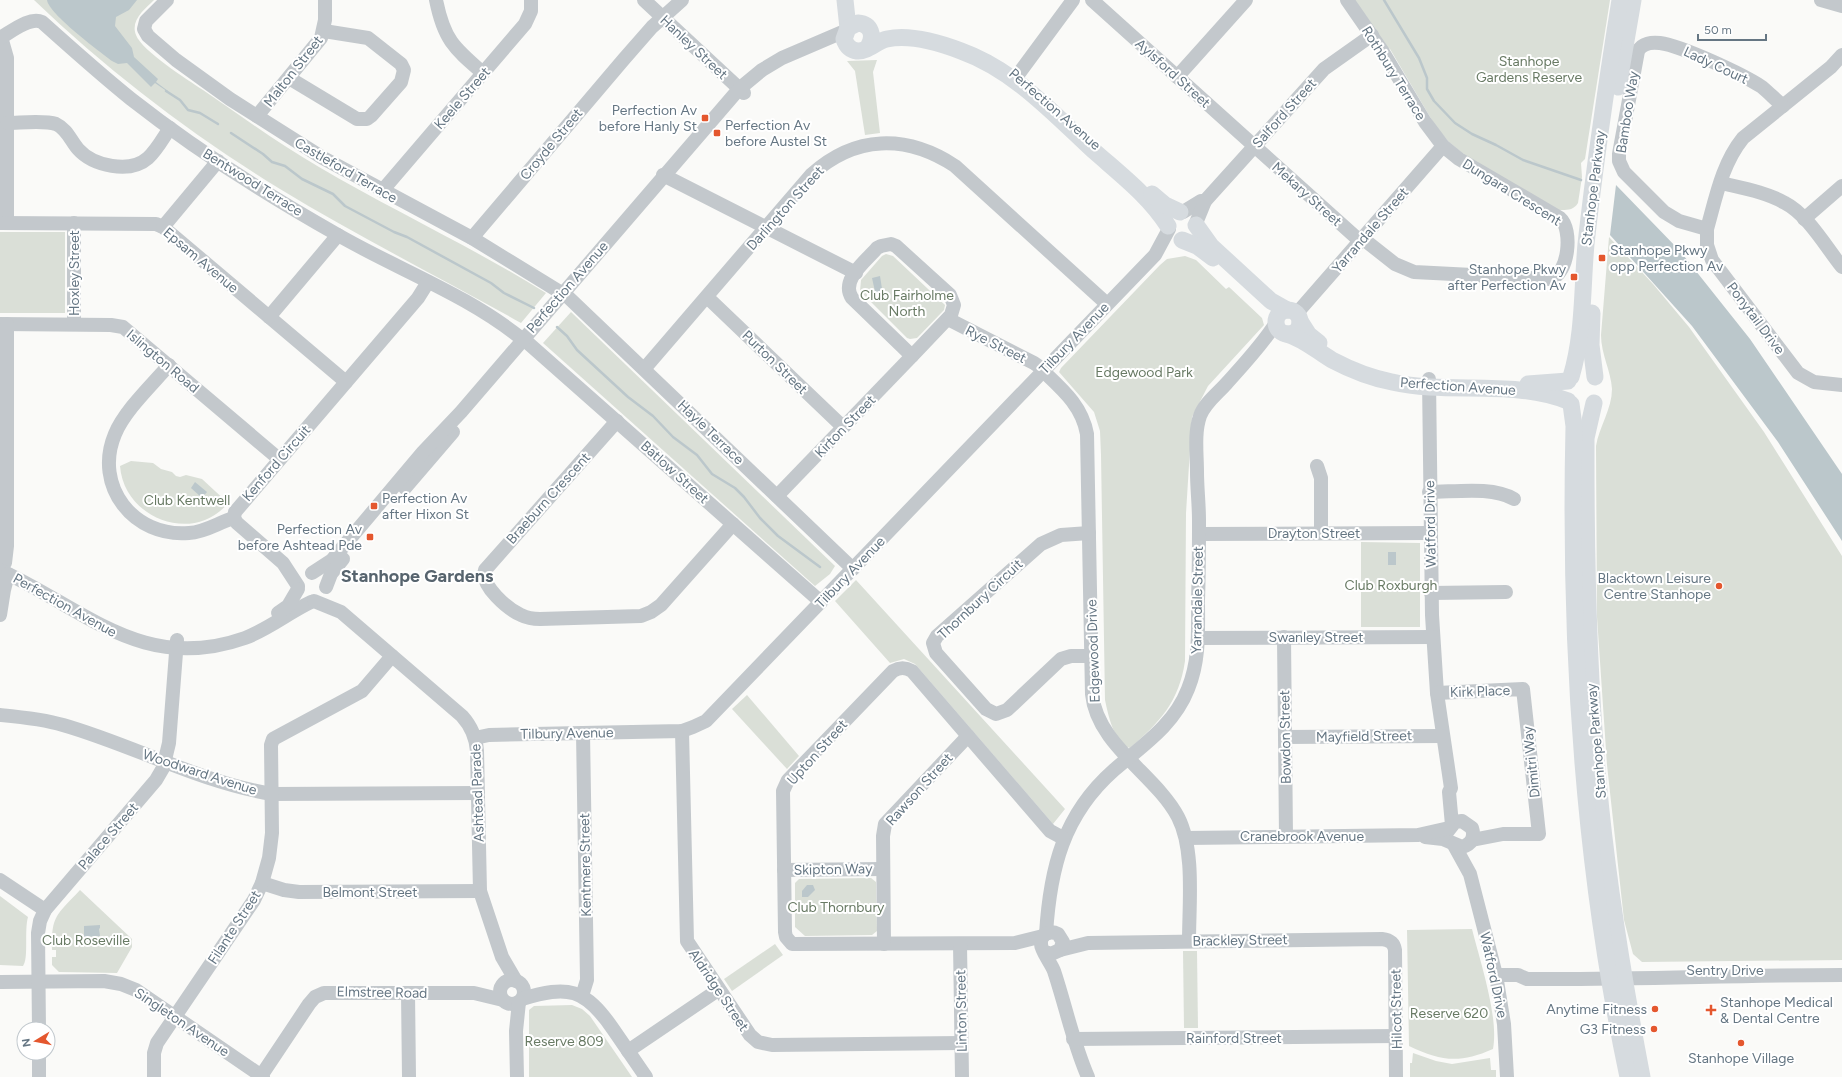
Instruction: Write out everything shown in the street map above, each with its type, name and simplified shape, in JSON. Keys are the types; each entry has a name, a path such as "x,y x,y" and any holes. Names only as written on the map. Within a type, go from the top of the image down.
{"main road":[{"path":"845,0 847,30 845,43 851,49 862,51 868,47 872,39 853,0"},
{"name":"Stanhope Parkway","path":"1570,379 1579,344 1584,263 1597,145 1620,0"},
{"name":"Stanhope Parkway","path":"1595,377 1591,345 1602,200 1614,106 1633,0"},
{"path":"847,30 854,24 866,26"},
{"name":"Perfection Avenue","path":"866,26 946,39 983,53 1016,77 1149,192 1166,205 1189,218 1211,246 1271,301 1303,340 1339,364 1367,375 1392,382 1529,384 1570,379"},
{"name":"Perfection Avenue","path":"868,47 889,38 930,42 975,57 1016,77 1152,204 1175,234 1206,252 1268,308 1287,322"},
{"path":"1189,218 1196,230 1191,237 1175,234 1171,219 1189,218"},
{"path":"1585,373 1595,377 1600,389 1599,396 1594,403 1585,407 1569,402 1565,391 1570,379 1585,373"},
{"name":"Perfection Avenue","path":"1428,383 1544,393 1569,402"},
{"name":"Stanhope Parkway","path":"1569,402 1574,426 1574,574 1578,690 1589,824 1616,974 1642,1077"},
{"name":"Stanhope Parkway","path":"1594,403 1586,438 1586,570 1590,670 1616,974 1628,1077"}],"street":[{"name":"Castleford Terrace","path":"167,0 146,21 144,29 148,36 176,60 257,116 323,158 472,238 565,294"},
{"name":"Malton Street","path":"257,116 317,45 324,31 324,0"},
{"path":"436,0 444,29 452,46 483,74"},
{"name":"Keele Street","path":"382,191 525,24 531,11 531,0"},
{"name":"Hanley Street","path":"644,0 742,91"},
{"name":"Croyde Street","path":"472,238 624,59 662,17 682,0"},
{"path":"1016,77 1073,0"},
{"name":"Aylsford Street","path":"1092,0 1254,146"},
{"path":"1177,77 1246,0"},
{"name":"Rothbury Terrace","path":"1347,0 1372,35 1425,122 1442,146"},
{"path":"1831,3 1831,8 1842,14"},
{"name":"Bentwood Terrace","path":"1,38 30,21 39,21 131,98 170,128 218,161 338,235 489,316 525,341"},
{"name":"Perfection Avenue","path":"311,573 332,560 423,452 525,341 758,73 782,58 847,30"},
{"path":"289,78 357,119 362,120 371,116 401,82 404,76 401,64 375,41 360,36 324,31"},
{"name":"Salford Street","path":"1189,218 1201,201 1205,201 1324,69 1372,35"},
{"path":"1,38 6,50 7,123 4,223"},
{"name":"Lady Court","path":"1643,45 1658,42 1681,48 1762,88 1783,106"},
{"name":"Bamboo Way","path":"1643,45 1636,56 1619,154 1621,167 1664,212 1679,221 1707,229"},
{"name":"Perfection Avenue","path":"742,91 780,67 800,57 829,48 851,49"},
{"name":"Ponytail Drive","path":"1842,55 1831,67 1743,138 1731,155 1707,229 1707,245 1715,265 1752,311 1798,373 1814,382 1842,385"},
{"path":"7,123 49,123 57,125 65,130 79,150 90,159 103,164 117,166 134,165 149,157 170,128"},
{"name":"Darlington Street","path":"645,368 811,175 836,156 870,144 894,143 916,147 930,152 955,166 1107,304"},
{"name":"Mekary Street","path":"1254,146 1361,240"},
{"name":"Yarrandale Street","path":"1088,1077 1073,1039 1059,987 1052,943 1049,903 1053,871 1063,838 1091,793 1128,758 1161,730 1183,701 1196,665 1198,638 1199,534 1197,431 1201,414 1206,406 1264,342 1287,322 1361,240 1442,146"},
{"name":"Dungara Crescent","path":"1361,240 1395,264 1414,272 1550,279 1558,275 1564,266 1566,253 1567,233 1564,222 1442,146"},
{"path":"163,227 218,161"},
{"path":"666,177 856,273"},
{"path":"1721,182 1779,200 1792,207 1804,219 1842,267"},
{"path":"1804,219 1842,186"},
{"name":"Hoxley Street","path":"74,222 74,324"},
{"name":"Epsam Avenue","path":"4,223 149,223 163,227 346,382"},
{"name":"Tilbury Avenue","path":"475,738 488,735 682,730 694,728 712,716 1175,234"},
{"path":"269,317 338,235"},
{"path":"912,356 852,298 848,289 848,284 856,273 881,246 891,244 896,246 950,294 954,305 948,319"},
{"name":"Kenford Circuit","path":"169,365 126,415 115,434 110,447 109,464 116,493 121,503 135,518 147,526 163,532 181,534 195,533 234,518 236,510 418,298 428,282"},
{"name":"Hayle Terrace","path":"565,294 645,368 853,569"},
{"name":"Purton Street","path":"707,297 843,427"},
{"name":"Kirton Street","path":"777,496 948,319"},
{"name":"Rye Street","path":"948,319 1034,363 1044,370"},
{"path":"0,615 4,590 3,567 8,546 4,426 3,324"},
{"name":"Islington Road","path":"3,324 115,325 123,327 279,459"},
{"name":"Perfection Avenue","path":"326,588 331,574 338,564 433,457 525,341"},
{"name":"Batlow Street","path":"525,341 821,602"},
{"name":"Edgewood Drive","path":"1044,370 1073,401 1086,426 1092,694 1096,714 1103,726 1128,758 1174,810 1186,838 1188,859 1189,941"},
{"name":"Watford Drive","path":"1428,383 1431,593 1437,693 1442,736 1451,788 1453,790 1457,806 1468,823"},
{"name":"Braeburn Crescent","path":"617,421 488,566 481,578 512,610 526,617 540,619 641,616 651,612 661,605 733,524"},
{"path":"1317,466 1321,478 1321,533"},
{"path":"1430,492 1493,492 1507,495 1514,500"},
{"path":"234,518 237,523 283,563 298,587 301,596 313,602 322,597 326,588 323,579 283,563"},
{"name":"Thornbury Circuit","path":"1089,533 1061,535 1041,544 938,636 933,643 936,653 986,709 996,714 1007,710 1061,660 1071,656 1091,656"},
{"name":"Drayton Street","path":"1199,534 1430,533"},
{"name":"Perfection Avenue","path":"3,567 105,621 135,633 177,644 212,646 244,638 313,602"},
{"path":"298,587 301,578 311,573"},
{"name":"Perfection Avenue","path":"177,644 216,638 252,627 284,610 292,600 298,587"},
{"name":"Ashtead Parade","path":"326,588 341,612 462,716 470,726 475,738 478,793 480,892 511,983"},
{"path":"1431,593 1506,592"},
{"name":"Ashtead Parade","path":"313,602 341,612"},
{"name":"Bowdon Street","path":"1284,637 1286,836"},
{"name":"Swanley Street","path":"1198,638 1433,637"},
{"name":"Palace Street","path":"39,1021 39,927 45,910 156,780 166,761 169,743 177,644"},
{"name":"Filante Street","path":"154,1077 155,1048 254,900 262,883 271,847 272,738 362,691 392,656"},
{"name":"Upton Street","path":"1052,943 792,944 786,937 785,932 783,796 786,784 893,671 902,667 912,671 1050,831 1063,838"},
{"name":"Kirk Place","path":"1437,693 1523,689"},
{"name":"Dimitri Way","path":"1503,834 1539,834 1523,689"},
{"name":"Woodward Avenue","path":"0,715 64,725 234,786 272,794 478,793"},
{"name":"Aldridge Street","path":"682,730 686,938 690,948 750,1035 755,1040 766,1045 961,1043"},
{"name":"Kentmere Street","path":"582,996 587,980 583,733"},
{"name":"Rawson Street","path":"884,944 883,836 885,824 968,736"},
{"name":"Mayfield Street","path":"1285,737 1442,736"},
{"name":"Watford Drive","path":"1451,788 1449,792 1451,826"},
{"path":"1458,821 1468,823 1485,831 1503,834 1471,842 1462,847 1453,844 1448,835 1451,826 1458,821"},
{"path":"1468,823 1473,832 1471,842"},
{"name":"Cranebrook Avenue","path":"1418,835 1451,826"},
{"name":"Cranebrook Avenue","path":"1186,838 1418,835 1442,839 1453,844"},
{"name":"Watford Drive","path":"1470,874 1472,871 1471,842"},
{"name":"Watford Drive","path":"1453,844 1470,874 1496,975 1504,1024 1507,1077"},
{"name":"Skipton Way","path":"784,870 883,869"},
{"path":"0,880 45,910"},
{"name":"Belmont Street","path":"262,883 284,890 299,892 480,892"},
{"name":"Brackley Street","path":"1052,943 1382,939 1391,942"},
{"name":"Hilcot Street","path":"1391,942 1395,950 1396,1077"},
{"name":"Linton Street","path":"960,944 962,1077"},
{"name":"Sentry Drive","path":"1616,974 1716,971 1842,970"},
{"path":"1496,975 1518,975 1527,972 1616,974"},
{"name":"Sentry Drive","path":"1616,974 1842,975"},
{"name":"Singleton Avenue","path":"0,982 104,981 121,984 136,990 176,1016 262,1076"},
{"path":"511,983 500,994 512,1001 549,992"},
{"path":"511,983 549,992 569,992 582,996 593,1003 601,1012 646,1077"},
{"path":"511,983 524,994 512,1001"},
{"name":"Elmstree Road","path":"474,993 511,983"},
{"path":"628,1051 718,990"},
{"name":"Elmstree Road","path":"262,1076 309,1004 319,995 331,991 474,993 512,1001"},
{"path":"408,993 409,1077"},
{"path":"512,1001 516,1031 517,1077"},
{"name":"Rainford Street","path":"1073,1039 1396,1036"},
{"path":"39,1061 40,1077"}],"green space":[{"path":"34,0 154,0 139,15 135,24 135,30 140,42 166,65 260,130 304,158 376,199 490,260 546,293 521,323 340,224 247,168 183,124 122,77 62,27"},
{"name":"Stanhope Gardens Reserve","path":"1354,0 1610,0 1585,159 1581,163 1582,177 1578,203 1576,206 1569,210 1557,210 1466,156 1449,142 1436,127 1390,49 1386,47"},
{"path":"877,60 873,72 880,133 865,135 855,71 847,61"},
{"path":"0,232 65,232 65,313 0,313"},
{"name":"Blacktown Leisure Centre Stanhope","path":"1609,237 1653,284 1689,327 1764,432 1842,556 1842,960 1642,962 1633,954 1624,920 1607,765 1597,617 1596,446 1610,404 1612,389 1601,342"},
{"name":"Club Fairholme North","path":"886,254 893,256 945,305 944,310 917,338 907,338 860,291 861,280 882,256"},
{"name":"Edgewood Park","path":"1185,256 1196,260 1226,289 1229,287 1262,318 1264,325 1208,386 1192,417 1186,513 1185,661 1178,688 1173,700 1159,720 1130,748 1124,745 1116,735 1110,720 1105,700 1100,431 1094,412 1059,372 1061,368 1160,265 1167,259"},
{"path":"571,312 835,566 830,574 815,586 543,343"},
{"name":"Club Kentwell","path":"131,461 153,463 161,469 172,472 176,476 180,477 186,475 202,479 228,503 214,516 197,522 180,524 163,520 147,512 134,500 124,485 120,466"},
{"name":"Club Roxburgh","path":"1361,542 1420,543 1420,627 1361,627"},
{"path":"856,580 1065,809 1053,824 915,664 904,659 890,663 835,601"},
{"path":"747,695 799,756 787,769 732,709"},
{"name":"Club Thornbury","path":"871,878 876,882 877,931 872,935 805,936 795,927 795,883 799,879"},
{"name":"Club Roseville","path":"80,890 132,939 132,947 117,973 59,972 52,965 52,957 56,957 56,950 52,950 54,922 61,911"},
{"path":"0,896 28,917 26,929 26,957 23,966 0,965"},
{"name":"Reserve 620","path":"1472,929 1491,1005 1494,1036 1493,1049 1470,1057 1450,1059 1431,1055 1409,1046 1407,930"},
{"path":"775,944 783,955 732,991 724,979"},
{"path":"1183,951 1197,951 1198,1028 1184,1028"},
{"name":"Reserve 809","path":"572,1005 582,1009 590,1016 632,1077 529,1077 529,1010 534,1006"},
{"path":"1413,1053 1436,1061 1452,1064 1490,1058 1491,1070 1496,1070 1496,1077 1410,1077 1410,1063 1412,1063"}],"shaded area":[{"path":"47,0 137,0 129,10 116,17 115,26 132,48 134,57 158,79 156,82 168,92 155,83 151,87 127,63 118,64 112,61 65,23 56,14"},
{"path":"1616,185 1680,251 1750,339 1842,474 1842,541 1778,442 1692,326 1610,235"},
{"path":"880,276 883,295 876,296 872,278"},
{"path":"195,482 207,492 202,498 191,488"},
{"path":"1388,552 1396,552 1396,565 1388,565"},
{"path":"807,885 813,885 815,890 808,897 802,897 802,891"},
{"path":"100,925 100,936 84,937 84,926"}],"waterway":[{"path":"1384,0 1419,58 1427,78 1427,89 1434,101 1455,123 1472,134 1523,160 1581,180"},
{"path":"166,91 180,100 188,110 200,113 218,124"},
{"path":"231,133 263,154 272,162 285,166 302,179 333,194 345,206 394,232 407,237 491,283 504,293 534,308"},
{"path":"557,327 567,336 577,350 628,397 653,416 673,437 697,455 712,474 735,488 760,518 778,536 820,567"}],"place":[{"name":"Perfection Av before Hanly St","path":"705,118"},
{"name":"Perfection Av before Austel St","path":"717,133"},
{"name":"Stanhope Pkwy opp Perfection Av","path":"1602,258"},
{"name":"Stanhope Pkwy after Perfection Av","path":"1574,277"},
{"name":"Perfection Av after Hixon St","path":"374,506"},
{"name":"Perfection Av before Ashtead Pde","path":"370,537"},
{"name":"Blacktown Leisure Centre Stanhope","path":"1719,586"},
{"name":"Anytime Fitness","path":"1655,1009"},
{"name":"Stanhope Medical & Dental Centre","path":"1711,1010"},
{"name":"G3 Fitness","path":"1654,1029"},
{"name":"Stanhope Village","path":"1741,1043"}],"district":[{"name":"Stanhope Gardens","path":"417,576"}]}
